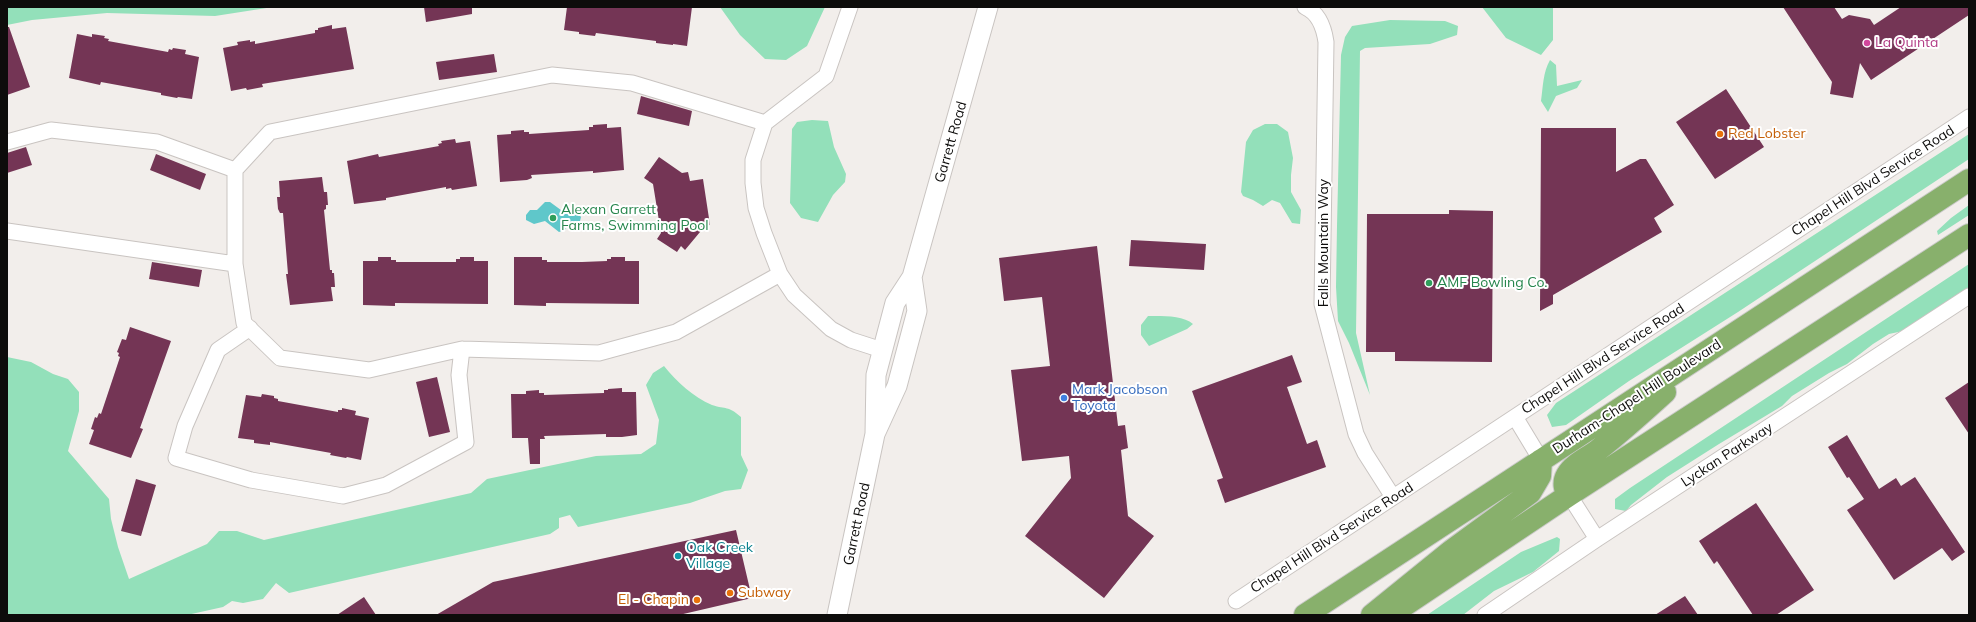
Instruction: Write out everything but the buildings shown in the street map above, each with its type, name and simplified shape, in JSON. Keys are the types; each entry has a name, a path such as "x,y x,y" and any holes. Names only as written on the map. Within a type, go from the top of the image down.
{"highway":[{"name":"Durham-Chapel Hill Boulevard","path":"1305,615 1969,180"},
{"path":"1390,615 1569,495 1969,235"},
{"path":"1569,495 1566,490 1565,482 1567,474 1571,470 1598,450 1735,333"},
{"path":"1372,615 1451,551 1530,493 1540,476 1541,460"}],"street":[{"path":"850,7 826,76 766,123 753,160 753,183 756,208 780,274 794,294 831,329 851,340 882,350"},
{"name":"Garrett Road","path":"837,615 875,434 876,375 882,350 895,303 912,277 988,7"},
{"name":"Falls Mountain Way","path":"1305,7 1309,9 1324,27 1326,42 1322,304 1356,434 1393,497"},
{"path":"766,123 632,83 552,75 270,132 235,170 235,264 244,323 280,358 369,370 462,349 599,353 676,332 780,274"},
{"name":"Chapel Hill Blvd Service Road","path":"1236,601 1969,117"},
{"path":"7,142 51,130 157,142 235,170"},
{"path":"7,231 235,264"},
{"name":"Garrett Road","path":"875,434 896,386 917,311 912,277"},
{"name":"Lyckan Parkway","path":"1485,615 1597,539 1969,296"},
{"path":"250,328 218,350 185,426 176,458 251,480 343,496 386,485 466,442 459,375 462,349"},
{"path":"1515,417 1541,460"},
{"path":"1569,495 1597,539"}],"green space":[{"path":"7,7 273,7 215,16 107,13 32,20 7,25"},
{"path":"720,7 825,7 807,46 786,60 765,59 740,35"},
{"path":"1482,7 1553,7 1553,40 1541,55 1506,38"},
{"path":"1390,20 1445,21 1458,26 1457,35 1430,44 1365,48 1360,51 1356,333 1370,395 1349,343 1338,321 1336,287 1341,55 1345,37 1352,26"},
{"path":"1550,60 1556,65 1557,86 1582,80 1577,88 1556,96 1548,112 1541,101 1545,75"},
{"path":"812,120 828,121 834,147 846,174 845,182 833,195 818,222 801,218 790,203 792,129 797,122"},
{"path":"1265,124 1277,124 1288,132 1293,158 1291,192 1301,210 1300,224 1292,223 1280,203 1272,200 1263,206 1243,196 1241,192 1246,142 1253,130"},
{"path":"1969,134 1969,159 1738,312 1629,381 1566,425 1552,427 1547,415 1556,403"},
{"path":"1969,205 1969,215 1938,235 1937,231 1951,218"},
{"path":"1969,264 1969,290 1903,331 1889,334 1847,364 1829,373 1792,396 1782,406 1667,477 1631,505 1626,511 1615,509 1615,499 1630,488"},
{"path":"1148,316 1165,316 1184,319 1193,324 1187,329 1149,346 1141,335 1141,325"},
{"path":"7,357 31,362 53,374 68,379 79,392 79,411 68,451 109,499 111,519 118,547 129,579 207,544 219,531 237,531 264,540 471,493 487,479 596,456 641,454 656,444 659,420 646,385 653,373 664,366 674,378 698,398 712,405 730,409 741,417 741,455 748,470 741,489 725,491 690,503 578,527 570,515 559,518 559,528 550,534 289,593 276,583 263,599 243,603 232,601 223,607 187,615 7,615"},
{"path":"1557,537 1560,539 1559,551 1533,572 1494,591 1463,615 1427,615 1521,552"}],"water":[{"name":"Alexan Garrett Farms, Swimming Pool","path":"545,202 550,202 565,213 576,211 581,217 580,221 569,225 565,230 559,232 545,221 534,224 526,220 526,215 530,210 537,210"}],"place":[{"name":"La Quinta","path":"1867,43"},
{"name":"Red Lobster","path":"1720,134"},
{"name":"Alexan Garrett Farms, Swimming Pool","path":"553,218"},
{"name":"AMF Bowling Co.","path":"1429,283"},
{"name":"Mark Jacobson Toyota","path":"1064,398"},
{"name":"Oak Creek Village","path":"678,556"},
{"name":"Subway","path":"730,593"},
{"name":"El - Chapin","path":"697,600"}]}
